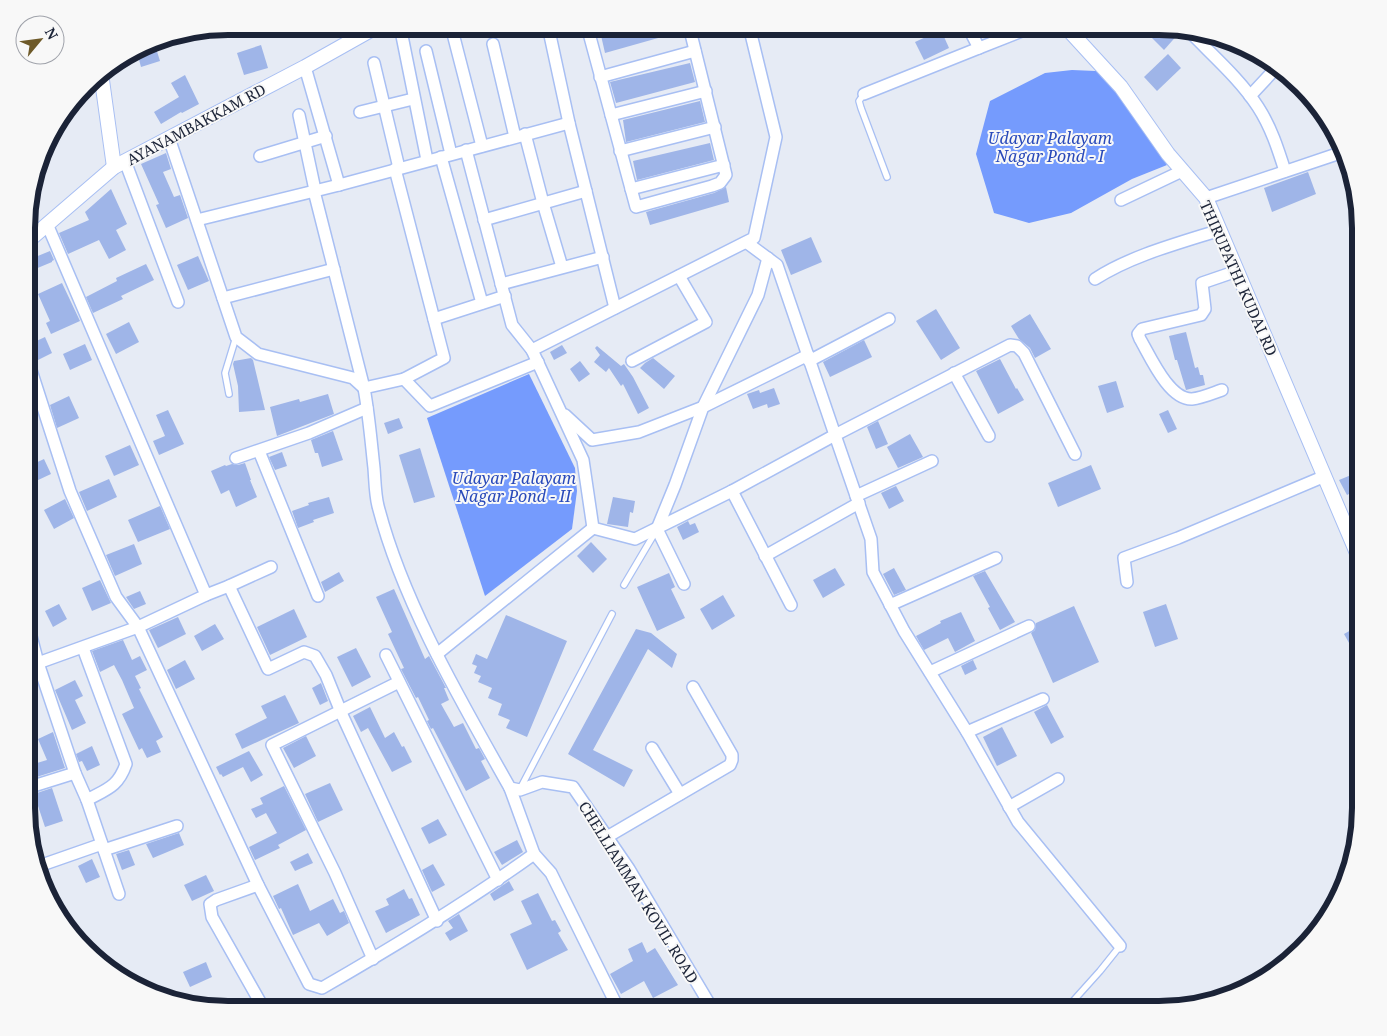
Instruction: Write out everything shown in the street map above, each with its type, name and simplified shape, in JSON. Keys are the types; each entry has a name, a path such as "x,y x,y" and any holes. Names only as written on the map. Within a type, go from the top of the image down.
{"street":[{"name":"AYANAMBAKKAM RD","path":"35,235 119,164 305,67 362,35"},
{"path":"402,35 427,160"},
{"path":"453,35 482,146"},
{"path":"550,35 569,123 615,308"},
{"path":"589,35 636,207 720,183 726,174 691,35"},
{"path":"532,350 754,238 776,137 751,35"},
{"path":"972,35 979,48"},
{"path":"864,94 1012,35"},
{"name":"THIRUPATHI KUDAI RD","path":"1073,35 1121,87 1168,154 1206,198 1352,539"},
{"path":"1197,39 1250,96 1270,129 1286,171"},
{"path":"493,44 562,268"},
{"path":"426,51 446,156 482,303"},
{"path":"600,77 695,51"},
{"path":"364,388 404,379 444,358 397,169 374,63"},
{"path":"305,67 339,184"},
{"path":"1250,96 1272,72"},
{"path":"103,82 119,164 178,302"},
{"path":"610,115 706,91"},
{"path":"360,112 414,99"},
{"path":"299,115 315,191 364,388 377,504 399,570 437,654 471,720 515,789 534,854 551,873 615,1001"},
{"path":"197,220 315,191 569,123"},
{"path":"620,151 715,127"},
{"path":"260,156 326,136"},
{"path":"169,138 236,337 258,354 353,378 364,388"},
{"path":"466,150 512,325 532,350 583,460 593,528"},
{"path":"1206,198 1337,154"},
{"path":"631,188 724,165"},
{"path":"1121,200 1182,171"},
{"path":"484,220 586,191"},
{"path":"47,224 206,595"},
{"path":"1096,280 1111,269 1130,261 1220,230"},
{"path":"746,242 777,265 871,539 873,572 890,605 967,732 1018,822 1120,946"},
{"path":"501,284 603,257"},
{"path":"684,584 657,529 703,407 758,295 768,258"},
{"path":"223,298 334,269"},
{"path":"1222,390 1193,399 1184,398 1171,389 1138,334 1142,329 1201,315 1205,309 1202,283 1237,271"},
{"path":"632,361 706,322 679,276"},
{"path":"434,319 505,296"},
{"path":"560,410 592,440 639,432 703,407 889,319"},
{"path":"593,528 635,539 732,491 835,435 1010,345 1017,346 1024,353 1075,454"},
{"path":"404,379 430,406 538,362"},
{"path":"954,373 989,436"},
{"path":"35,383 70,491 116,597 138,627 258,885 309,984 322,988 373,959 437,921 534,854"},
{"path":"236,458 309,433 367,408"},
{"path":"259,451 318,596"},
{"path":"766,556 857,500 932,461"},
{"path":"1127,582 1124,558 1178,538 1325,476"},
{"path":"732,491 791,605"},
{"path":"437,654 593,528"},
{"path":"890,605 996,558"},
{"path":"35,664 138,627 271,567"},
{"path":"230,586 268,669 304,652 315,656 326,674 437,921"},
{"path":"930,672 1028,626"},
{"path":"82,648 126,764 121,778 110,788 87,800"},
{"path":"386,655 498,880"},
{"path":"35,673 87,800 118,894"},
{"path":"373,959 335,873 272,745 400,682"},
{"path":"607,837 730,764 732,755 693,687"},
{"path":"967,732 1043,699"},
{"path":"652,748 680,794"},
{"path":"35,786 75,773"},
{"path":"1009,807 1058,778"},
{"name":"CHELLIAMMAN KOVIL ROAD","path":"515,789 542,782 573,787 629,870 708,1001"},
{"path":"44,865 177,826"},
{"path":"258,885 216,900 210,904 209,908 212,917 259,1001"}],"lane":[{"path":"864,94 859,100 861,108 887,177"},
{"path":"229,394 225,373 236,337"},
{"path":"624,586 657,529"},
{"path":"515,789 612,614"},
{"path":"1073,1001 1120,946"}],"water":[{"name":"Udayar Palayam Nagar Pond - I","path":"1072,70 1096,71 1127,102 1167,165 1132,179 1071,213 1029,223 994,213 976,154 990,101 1045,73"},
{"name":"Udayar Palayam Nagar Pond - II","path":"529,374 575,468 577,491 572,529 485,596 427,418"}],"building":[{"path":"601,35 669,35 605,53"},
{"path":"930,35 943,35 949,48 924,60 915,42"},
{"path":"1153,35 1177,36 1164,50 1151,37"},
{"path":"261,45 268,68 244,75 237,53"},
{"path":"156,49 160,61 141,67 138,57"},
{"path":"1168,54 1181,68 1157,91 1144,77"},
{"path":"690,63 695,82 616,103 610,82"},
{"path":"185,75 199,104 161,124 154,112 179,97 171,83"},
{"path":"700,101 705,122 626,142 623,120"},
{"path":"710,143 714,160 637,180 633,161"},
{"path":"166,153 171,169 163,172 174,197 180,195 188,218 166,228 156,205 159,204 141,164"},
{"path":"1308,172 1316,194 1272,212 1264,188"},
{"path":"726,187 729,202 650,225 646,212 714,193"},
{"path":"111,189 127,224 116,230 126,250 109,259 99,240 68,254 59,233 89,220 85,212"},
{"path":"811,237 822,262 791,275 781,250"},
{"path":"50,251 54,260 35,269 35,257"},
{"path":"198,256 209,281 188,290 177,265"},
{"path":"146,264 154,280 121,296 123,299 93,313 86,297 117,281 116,278"},
{"path":"62,283 80,321 51,334 46,323 50,321 38,294"},
{"path":"936,309 960,348 941,360 916,321"},
{"path":"1030,314 1051,349 1035,358 1030,348 1019,339 1011,326"},
{"path":"129,322 139,342 116,354 106,334"},
{"path":"1186,332 1195,368 1198,367 1200,375 1203,375 1205,385 1186,390 1169,336"},
{"path":"45,337 52,353 36,361 35,342"},
{"path":"864,340 872,357 830,377 823,362"},
{"path":"85,344 92,360 70,370 63,354"},
{"path":"562,345 567,353 554,360 550,352"},
{"path":"597,346 621,366 624,364 649,408 638,414 623,384 621,386 609,368 606,372 594,362 600,355 595,348"},
{"path":"251,358 265,410 239,412 238,386 233,364 234,361"},
{"path":"653,358 675,376 664,389 640,368"},
{"path":"1000,359 1024,400 998,414 976,371"},
{"path":"580,361 590,374 579,382 570,369"},
{"path":"1116,381 1124,407 1107,413 1098,386"},
{"path":"774,388 780,404 768,408 767,404 753,409 747,394 759,390 760,393"},
{"path":"328,394 334,414 277,436 270,407 299,399 300,402"},
{"path":"69,396 79,418 57,428 50,405"},
{"path":"168,410 184,444 159,455 153,441 165,436 156,415"},
{"path":"1168,410 1177,429 1168,433 1159,414"},
{"path":"399,418 403,428 388,434 384,423"},
{"path":"878,421 888,444 876,449 867,427"},
{"path":"333,431 343,460 322,467 318,453 315,453 311,440"},
{"path":"910,434 923,457 898,468 887,447"},
{"path":"130,445 139,465 114,476 105,456"},
{"path":"420,448 435,497 414,503 399,455"},
{"path":"282,452 287,466 275,470 269,457"},
{"path":"44,459 51,474 36,481 35,463"},
{"path":"245,463 257,497 236,507 229,490 221,494 211,471 225,465"},
{"path":"1091,465 1101,489 1058,507 1048,483"},
{"path":"1352,475 1352,492 1347,495 1339,480"},
{"path":"109,479 117,497 87,511 79,492"},
{"path":"896,486 904,501 889,509 881,493"},
{"path":"329,497 334,513 313,520 314,522 298,528 292,511 309,505 308,503"},
{"path":"613,497 635,501 633,513 630,512 628,527 607,524"},
{"path":"65,499 74,518 54,529 44,510"},
{"path":"160,506 170,529 138,542 128,520"},
{"path":"688,521 690,525 695,523 699,532 683,540 677,527"},
{"path":"591,542 607,559 593,573 577,556"},
{"path":"134,544 142,564 115,576 106,555"},
{"path":"835,568 845,585 823,598 813,580"},
{"path":"894,568 906,590 894,595 883,574"},
{"path":"985,571 1015,622 1000,630 973,576"},
{"path":"339,572 344,581 325,592 321,582"},
{"path":"669,573 675,587 671,589 685,618 657,631 637,587"},
{"path":"100,580 111,603 92,611 82,588"},
{"path":"394,589 425,659 429,656 446,688 444,688 449,700 441,704 454,727 463,723 476,749 479,748 485,759 481,761 490,778 466,791 433,728 431,729 427,721 429,720 418,697 416,698 401,669 404,668 388,634 392,632 376,597"},
{"path":"140,591 146,604 134,609 126,597"},
{"path":"723,595 735,616 712,630 700,609"},
{"path":"59,604 67,619 53,627 45,611"},
{"path":"1166,604 1178,639 1155,647 1143,612"},
{"path":"1074,606 1099,662 1053,683 1031,633 1035,630 1036,623"},
{"path":"294,609 307,637 270,655 257,627"},
{"path":"961,612 975,641 955,652 948,638 924,650 916,636 941,623 940,621"},
{"path":"506,615 567,641 527,737 506,728 510,720 498,715 502,704 488,698 492,688 478,682 481,676 474,673 477,666 472,664 476,654 487,659"},
{"path":"178,617 186,634 158,648 149,630"},
{"path":"215,624 224,639 202,651 194,636"},
{"path":"636,629 651,633 677,654 672,668 648,649 593,750 633,770 624,787 568,754"},
{"path":"1352,630 1352,648 1344,634"},
{"path":"123,640 132,660 140,656 147,670 135,676 141,688 139,689 163,737 156,741 161,752 147,758 142,748 139,750 122,714 134,708 122,680 114,665 100,672 92,651"},
{"path":"356,648 371,677 352,687 337,657"},
{"path":"185,660 195,679 176,689 167,670"},
{"path":"973,660 977,669 965,675 961,666"},
{"path":"75,680 83,696 75,700 86,723 72,730 55,690"},
{"path":"321,683 328,701 320,705 312,688"},
{"path":"285,695 299,723 242,749 235,734 267,718 261,706"},
{"path":"1047,705 1064,737 1051,744 1034,712"},
{"path":"370,707 385,738 394,732 412,762 392,772 368,728 361,732 353,716"},
{"path":"1002,727 1017,756 997,766 983,737"},
{"path":"53,732 65,768 35,777 35,764 47,760 38,739"},
{"path":"306,736 316,756 294,768 283,748"},
{"path":"92,746 100,765 87,771 82,761 79,762 76,754"},
{"path":"249,751 263,775 251,782 243,767 223,777 220,775 216,767"},
{"path":"330,783 343,810 318,822 305,794"},
{"path":"284,786 306,830 278,845 280,848 255,860 249,847 277,833 266,813 256,818 251,809 263,804 260,798"},
{"path":"52,788 63,821 45,827 35,794"},
{"path":"438,819 447,835 429,844 421,828"},
{"path":"179,833 184,845 153,858 146,844"},
{"path":"517,840 523,852 502,865 494,852"},
{"path":"129,850 135,865 122,870 116,854"},
{"path":"308,853 313,863 295,871 290,862"},
{"path":"92,859 100,877 86,883 78,866"},
{"path":"433,864 445,885 432,892 422,870"},
{"path":"206,875 214,891 192,901 184,885"},
{"path":"509,881 514,890 494,901 490,894"},
{"path":"298,884 310,911 333,899 340,913 344,911 349,923 327,936 319,923 293,935 281,908 279,909 273,896"},
{"path":"404,889 409,899 412,898 420,915 386,933 375,911 389,905 386,899"},
{"path":"538,893 552,921 555,920 561,931 558,933 568,950 527,970 510,934 532,924 521,901"},
{"path":"459,914 468,931 450,941 445,933 453,928 448,921"},
{"path":"642,942 647,953 655,948 678,985 653,998 644,981 621,994 610,974 633,961 628,949"},
{"path":"206,962 212,977 190,987 183,972"}]}
